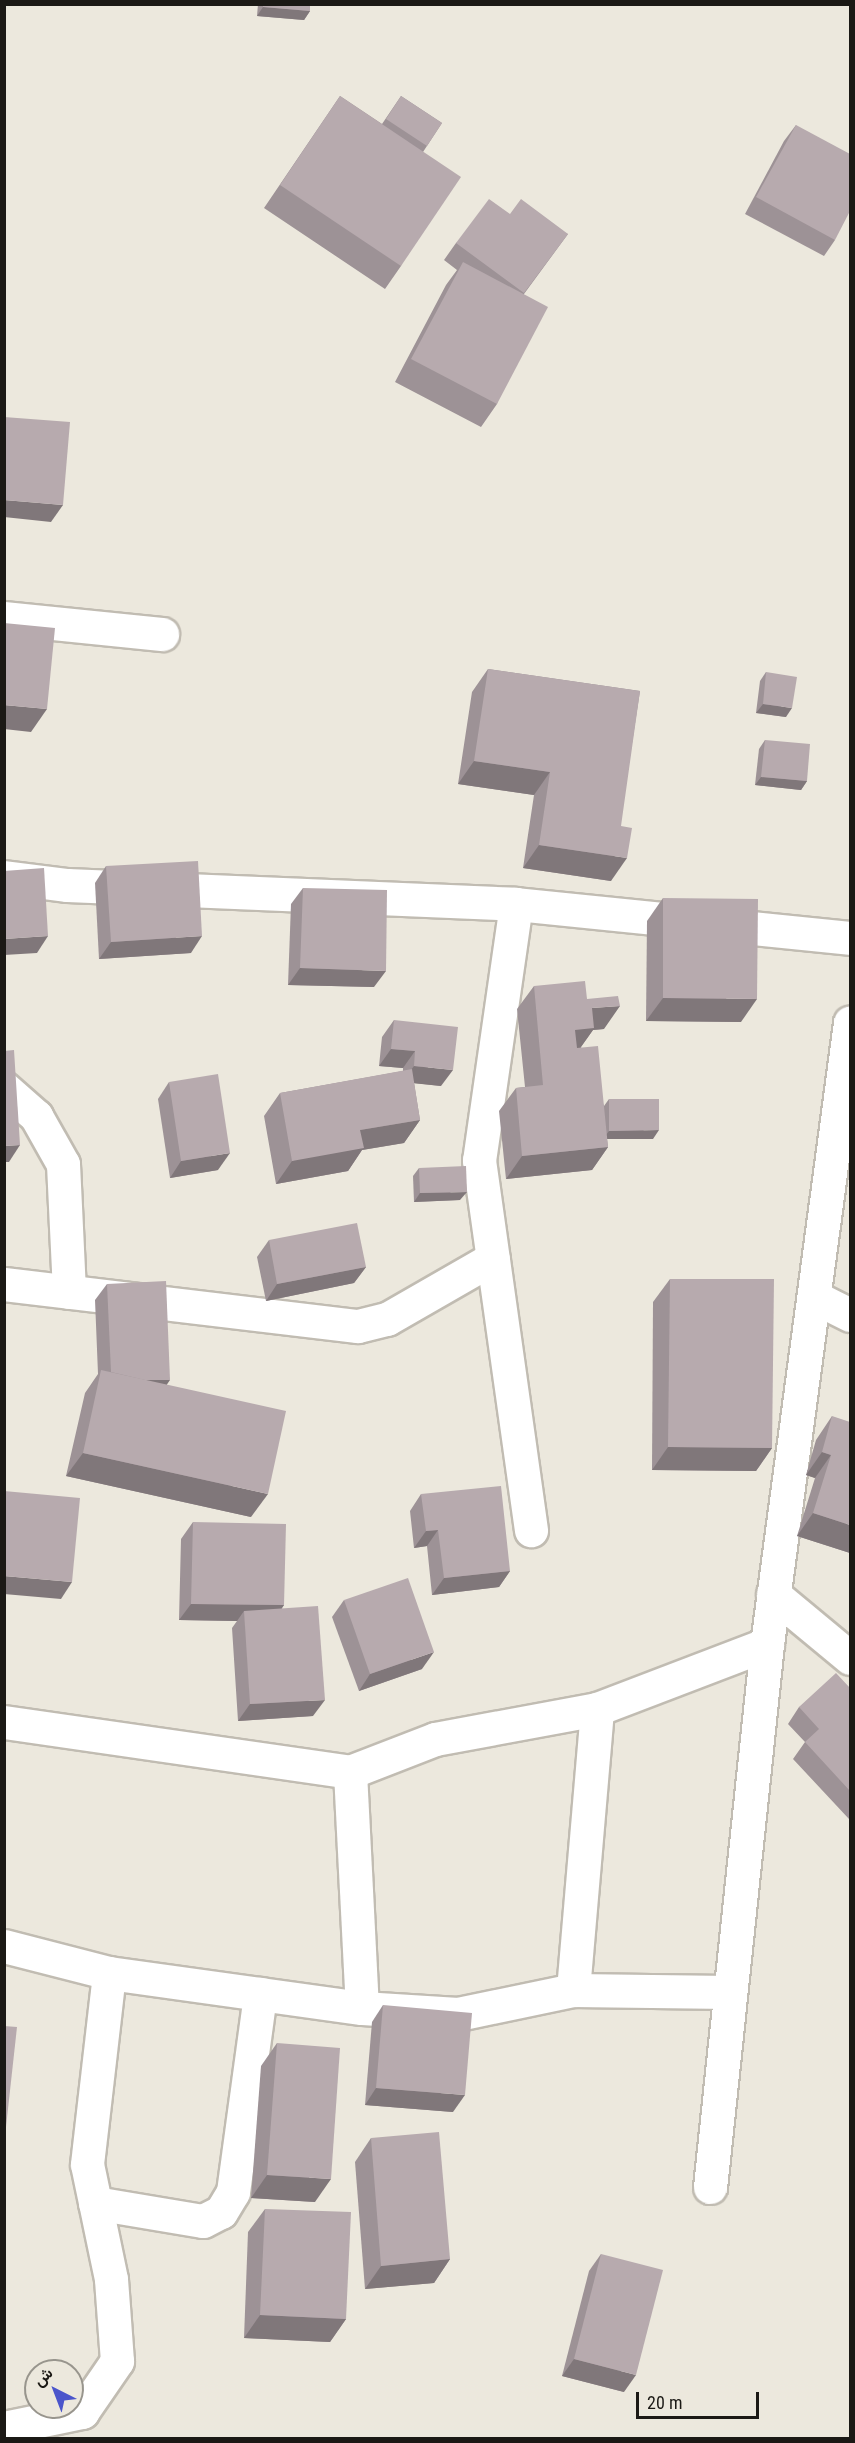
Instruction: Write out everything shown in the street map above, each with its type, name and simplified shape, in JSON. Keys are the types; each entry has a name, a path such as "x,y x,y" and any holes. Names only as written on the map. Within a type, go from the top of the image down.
{"street":[{"path":"4,618 162,634"},
{"path":"4,878 67,885 516,904 850,939"},
{"path":"516,904 479,1160 531,1530"},
{"path":"710,2187 766,1644 850,1023"},
{"path":"4,1088 36,1116 63,1164 69,1292"},
{"path":"4,1284 358,1326 387,1319 493,1258"},
{"path":"814,1297 850,1315"},
{"path":"773,1594 850,1658"},
{"path":"4,1722 350,1772 435,1739 597,1709 766,1644"},
{"path":"573,1990 597,1709"},
{"path":"350,1772 362,2008"},
{"path":"4,1946 109,1973 362,2008 458,2014 573,1990 730,1992"},
{"path":"4,2428 83,2425 117,2361 111,2279 87,2164 109,1973"},
{"path":"95,2202 203,2221 221,2212 232,2192 260,1994"}],"building":[{"path":"263,4 310,4 310,11 263,7"},
{"path":"340,96 461,177 401,266 280,185"},
{"path":"401,96 442,123 427,146 386,119"},
{"path":"796,125 850,154 850,211 835,240 756,197"},
{"path":"489,199 510,214 521,199 568,234 524,293 456,243"},
{"path":"463,262 548,307 497,404 411,359"},
{"path":"4,417 70,422 63,505 4,500"},
{"path":"4,623 55,628 47,709 4,705"},
{"path":"488,669 640,691 621,826 632,828 627,858 539,845 550,772 474,761"},
{"path":"766,672 797,677 792,708 763,704"},
{"path":"765,740 810,744 807,781 761,777"},
{"path":"198,861 202,936 111,942 106,866"},
{"path":"44,868 48,936 4,939 4,871"},
{"path":"303,888 387,890 386,971 300,968"},
{"path":"663,898 758,899 757,999 663,998"},
{"path":"585,981 587,999 618,996 620,1006 592,1008 594,1028 575,1030 577,1048 598,1046 608,1147 522,1156 516,1088 543,1085 534,986"},
{"path":"394,1020 458,1027 453,1070 414,1066 415,1051 391,1049"},
{"path":"14,1050 20,1145 4,1146 4,1051"},
{"path":"412,1069 420,1120 360,1130 364,1148 292,1161 280,1093"},
{"path":"218,1074 230,1153 181,1161 169,1082"},
{"path":"609,1099 659,1099 659,1130 609,1131"},
{"path":"466,1166 467,1192 420,1193 419,1168"},
{"path":"357,1223 366,1267 277,1284 269,1240"},
{"path":"670,1279 774,1279 772,1448 668,1447"},
{"path":"166,1281 170,1380 145,1380 111,1372 107,1284"},
{"path":"101,1370 286,1411 268,1494 83,1453"},
{"path":"832,1416 850,1422 850,1525 813,1513 831,1455 822,1452"},
{"path":"501,1486 510,1571 444,1578 438,1530 426,1531 421,1494"},
{"path":"4,1491 80,1498 72,1582 4,1576"},
{"path":"193,1522 286,1524 284,1605 191,1604"},
{"path":"408,1578 434,1652 370,1674 344,1600"},
{"path":"318,1606 325,1700 250,1704 244,1611"},
{"path":"836,1673 850,1688 850,1791 805,1742 819,1729 799,1707"},
{"path":"383,2005 472,2013 465,2095 376,2088"},
{"path":"4,2026 17,2027 6,2127 4,2127"},
{"path":"277,2043 340,2048 331,2179 267,2175"},
{"path":"439,2132 450,2259 381,2266 371,2138"},
{"path":"265,2209 351,2212 346,2319 260,2315"},
{"path":"601,2254 663,2270 636,2375 574,2359"}]}
